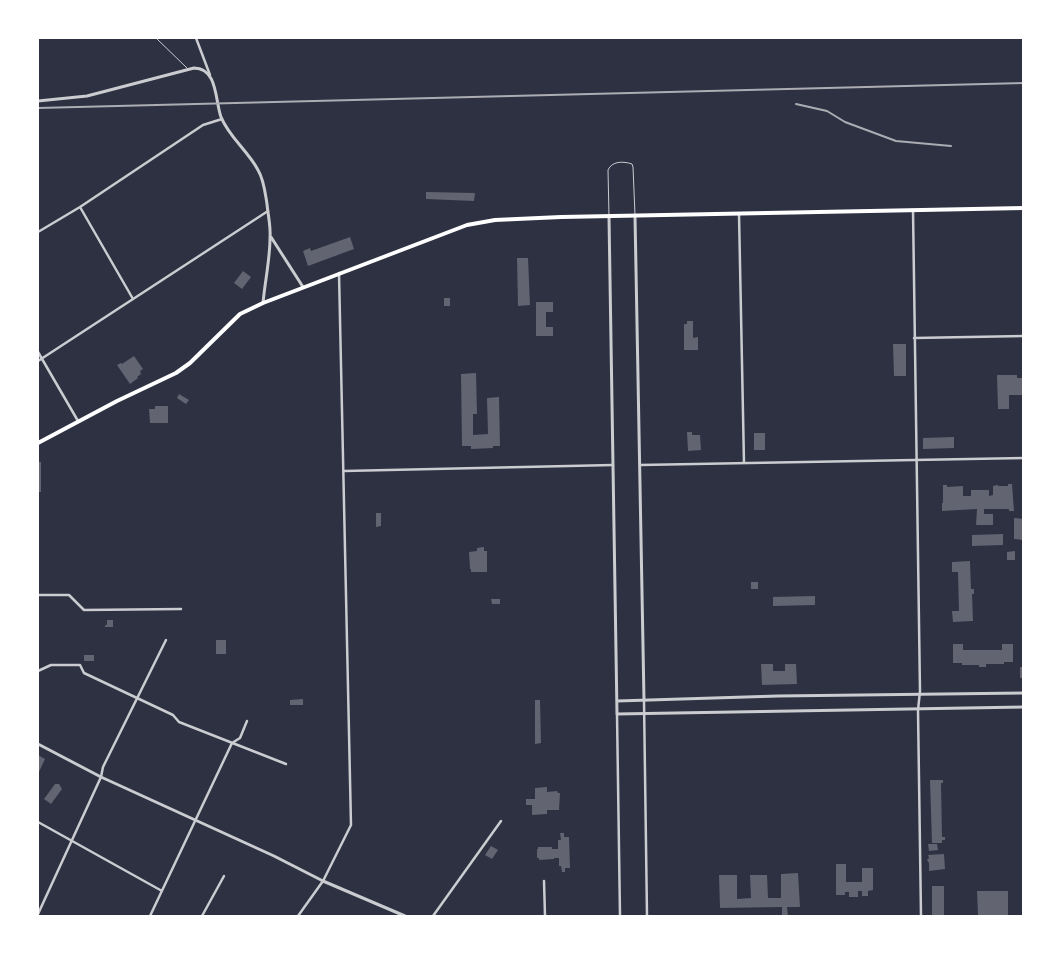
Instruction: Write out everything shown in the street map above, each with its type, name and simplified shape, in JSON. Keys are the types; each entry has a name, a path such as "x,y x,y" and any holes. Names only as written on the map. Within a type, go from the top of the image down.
{"main road":[{"path":"38,443 78,421 176,373 190,363 240,314 303,287 479,222 561,217 1024,208"}],"street":[{"path":"196,38 210,76 222,119 247,152 260,173 264,184 271,237 263,303"},
{"path":"38,101 87,96 188,69 199,68 210,76"},
{"path":"38,232 80,207 203,125 222,119"},
{"path":"80,207 133,299"},
{"path":"913,210 920,694 918,710 921,916"},
{"path":"38,361 268,211"},
{"path":"739,214 744,463"},
{"path":"635,216 647,916"},
{"path":"609,217 620,916"},
{"path":"271,237 303,287"},
{"path":"298,916 323,881 352,825 339,274"},
{"path":"914,338 1024,336"},
{"path":"38,352 78,421"},
{"path":"640,465 1024,458"},
{"path":"344,471 613,465"},
{"path":"38,595 69,595 84,610 181,609"},
{"path":"38,914 101,777 103,768 166,640"},
{"path":"38,671 51,665 80,665 84,673 174,715 179,722 286,764"},
{"path":"617,701 1024,693"},
{"path":"617,714 1024,707"},
{"path":"150,916 232,743 240,738 247,721"},
{"path":"38,744 101,777 274,856 323,881 405,916"},
{"path":"433,916 502,821"},
{"path":"38,822 162,891"},
{"path":"202,916 224,876"},
{"path":"544,881 545,916"}],"lane":[{"path":"156,38 188,69"},
{"path":"609,217 608,170 614,162 632,164 635,216"}],"building":[{"path":"426,192 475,193 474,201 426,199"},
{"path":"350,237 354,249 308,266 303,251 310,248 311,251"},
{"path":"517,258 528,258 530,305 518,306"},
{"path":"243,271 251,277 242,289 234,283"},
{"path":"444,298 450,298 450,306 444,306"},
{"path":"536,302 553,302 553,312 546,312 546,327 553,327 553,336 536,336"},
{"path":"687,321 693,321 693,338 698,337 698,350 684,350 684,324 687,324"},
{"path":"893,344 906,344 906,376 894,376"},
{"path":"134,356 143,369 140,371 141,374 138,378 130,384 117,365"},
{"path":"476,373 477,414 473,414 473,435 488,434 487,398 499,397 500,446 493,446 493,448 471,449 471,446 462,446 461,374"},
{"path":"997,375 1017,375 1017,378 1022,378 1023,395 1009,395 1009,409 998,409"},
{"path":"179,394 189,400 186,404 177,398"},
{"path":"155,406 168,406 168,423 150,423 149,409 155,409"},
{"path":"687,432 692,432 692,435 700,435 701,450 688,451"},
{"path":"754,433 765,433 765,450 754,450"},
{"path":"954,437 954,448 923,449 923,438"},
{"path":"38,462 41,462 41,492 38,492"},
{"path":"1008,484 1012,484 1014,511 1009,511 1009,509 984,509 984,514 993,514 993,525 976,525 977,509 942,511 943,485 947,485 947,487 963,486 963,496 971,496 971,490 989,490 989,496 993,495 993,486 1008,486"},
{"path":"376,513 381,513 381,526 376,527"},
{"path":"1014,518 1024,519 1024,540 1014,539"},
{"path":"1003,534 1003,545 972,546 972,535"},
{"path":"484,547 484,551 487,551 487,572 471,572 469,552 477,551 477,548"},
{"path":"1015,551 1015,560 1007,560 1007,552"},
{"path":"970,561 971,589 974,589 974,594 972,594 973,621 953,622 952,611 959,611 958,572 952,572 952,562"},
{"path":"751,582 758,582 758,589 751,589"},
{"path":"815,596 815,605 773,606 773,597"},
{"path":"491,599 500,599 500,604 492,604"},
{"path":"107,620 113,620 113,627 105,627"},
{"path":"216,640 226,640 226,654 216,654"},
{"path":"953,644 963,644 963,650 1002,650 1002,644 1013,644 1013,662 986,664 986,667 953,663"},
{"path":"84,655 94,655 94,661 84,661"},
{"path":"761,664 773,664 773,671 785,671 785,664 796,664 797,684 762,685"},
{"path":"1020,667 1024,667 1024,678 1020,678"},
{"path":"303,699 303,705 290,705 290,700"},
{"path":"535,700 540,700 541,743 535,744"},
{"path":"38,755 45,759 38,774"},
{"path":"930,780 943,780 943,783 941,783 942,837 945,837 945,840 942,840 942,843 932,843"},
{"path":"55,784 59,784 62,789 51,804 44,799"},
{"path":"547,787 547,792 557,791 560,793 559,810 547,810 547,814 532,815 532,805 526,805 526,799 535,799 535,788"},
{"path":"560,833 564,833 564,837 569,837 570,868 565,868 565,872 562,872 561,866 559,866 559,858 539,860 537,858 538,847 558,849 558,840 561,840"},
{"path":"928,844 937,844 938,850 929,851"},
{"path":"491,846 498,850 492,859 485,855"},
{"path":"944,854 945,869 929,871 928,855"},
{"path":"836,864 846,864 846,882 862,882 862,868 873,868 873,890 868,891 868,896 862,896 862,891 858,891 858,897 849,897 849,892 845,892 845,895 836,895"},
{"path":"798,873 800,907 787,907 788,916 782,916 782,907 720,908 719,875 737,875 737,899 751,898 750,875 767,875 768,898 781,898 781,874"},
{"path":"932,886 944,886 944,916 932,916"},
{"path":"977,891 1008,891 1008,915 978,915"}],"railway":[{"path":"38,108 1024,83"},
{"path":"796,104 827,111 845,122 896,141 951,146"}]}
